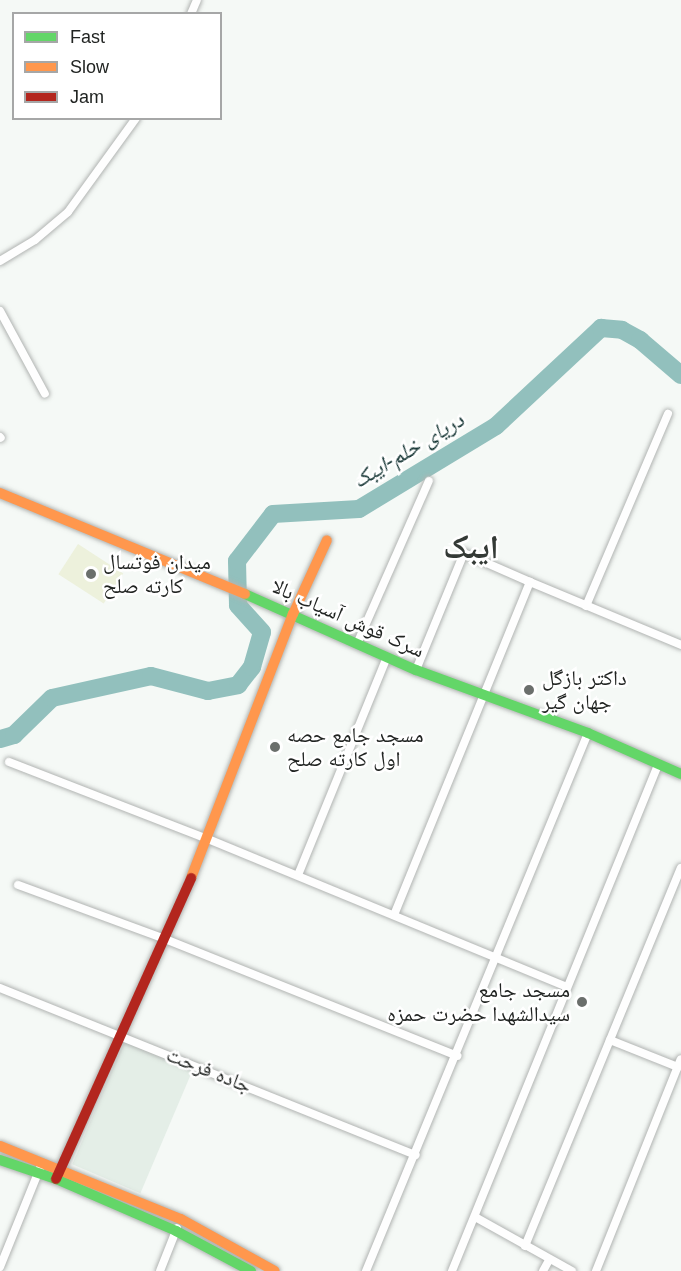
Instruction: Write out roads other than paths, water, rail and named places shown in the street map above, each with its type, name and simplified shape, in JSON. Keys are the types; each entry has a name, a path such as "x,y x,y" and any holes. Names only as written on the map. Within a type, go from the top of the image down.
{"street":[{"path":"0,261 35,240 68,212 135,120"},
{"path":"0,311 45,394"},
{"path":"586,606 668,414"},
{"path":"357,644 429,481"},
{"name":"سرک قوش آسیاب بالا","path":"0,493 293,614 416,670 588,733 681,774"},
{"path":"58,1175 123,1035 208,839 293,614 327,540"},
{"path":"416,670 464,554 681,645"},
{"path":"394,915 486,695 530,582"},
{"path":"298,875 387,657"},
{"path":"366,1271 416,1155 588,733"},
{"path":"9,762 298,875 565,986"},
{"path":"452,1271 565,986 658,765"},
{"path":"525,1246 681,868"},
{"path":"18,885 165,939 456,1056"},
{"name":"جاده فرحت","path":"0,988 123,1035 416,1155"},
{"path":"596,1271 679,1063 610,1040"},
{"path":"0,1146 43,1161 58,1175 251,1271"},
{"path":"0,1160 38,1172 58,1175 181,1219 276,1271"},
{"path":"0,1267 43,1161"},
{"path":"475,1217 572,1271"},
{"path":"160,1271 181,1219"},
{"path":"543,1271 549,1260"}],"waterway":[{"name":"دریای خلم-ایبک","path":"0,739 14,735 52,698 151,676 208,691 238,685 252,667 262,632 238,605 237,561 273,514 359,509 496,426 601,328 622,330 640,340 681,375"}],"place":[{"name":"میدان فوتسال کارته صلح","path":"91,574"},
{"name":"داکتر بازگل جهان گیر","path":"529,690"},
{"name":"مسجد جامع حصه اول کارته صلح","path":"275,747"},
{"name":"مسجد جامع سیدالشهدا حضرت حمزه","path":"582,1002"}],"district":[{"name":"ایبک","path":"471,547"}]}
